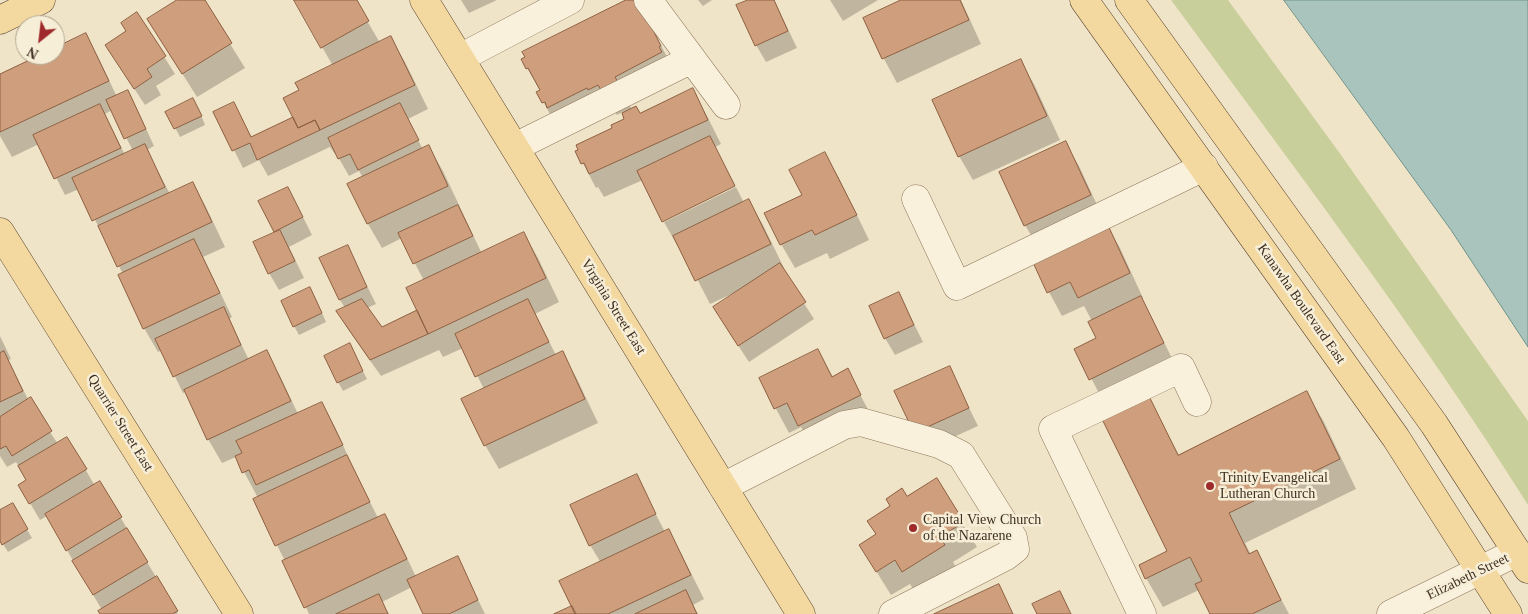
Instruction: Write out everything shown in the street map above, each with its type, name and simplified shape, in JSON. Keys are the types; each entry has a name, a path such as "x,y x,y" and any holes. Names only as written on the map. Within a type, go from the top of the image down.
{"main road":[{"path":"0,20 41,0"},
{"name":"Virginia Street East","path":"424,0 801,614"},
{"name":"Kanawha Boulevard East","path":"1084,0 1396,438 1508,614"},
{"path":"1129,0 1434,424 1522,561"},
{"name":"Quarrier Street East","path":"0,232 239,614"}],"street":[{"path":"460,58 570,0"},
{"path":"648,0 726,105"},
{"path":"514,147 692,59"},
{"path":"916,199 957,286 1204,167"},
{"path":"1142,614 1052,429 1180,368 1197,402"},
{"path":"723,487 844,425 861,422 939,444 961,455 1013,538 1014,549 1006,556 893,614"},
{"name":"Elizabeth Street","path":"1391,614 1480,570 1522,561"}],"green space":[{"path":"1171,0 1228,0 1341,155 1528,421 1528,505 1399,312"}],"water":[{"path":"1284,0 1528,0 1528,347 1451,230"}],"building":[{"path":"177,0 205,0 232,43 182,74 147,19"},
{"path":"294,0 357,0 369,21 321,48"},
{"path":"626,0 638,0 661,46 659,47 662,52 615,77 619,84 602,92 598,85 588,90 587,88 547,108 545,102 542,103 536,92 540,90 521,59 525,57 522,52"},
{"path":"748,0 774,0 788,31 755,46 736,5"},
{"path":"901,0 960,0 969,20 882,59 863,18"},
{"path":"137,12 166,56 147,69 152,77 134,89 105,45 126,31 121,23"},
{"path":"86,33 109,81 0,132 0,74 19,65 65,65 65,43"},
{"path":"391,36 415,85 320,130 315,120 298,128 283,98 299,90 295,83"},
{"path":"1021,59 1047,116 958,157 932,100"},
{"path":"693,88 708,120 589,174 584,163 581,164 575,151 578,150 576,145 612,128 611,125 624,119 622,113 636,106 640,113"},
{"path":"128,90 146,129 124,139 106,100"},
{"path":"193,98 202,116 174,129 165,112"},
{"path":"234,102 251,137 293,117 298,128 315,120 320,130 257,160 250,143 232,151 213,112"},
{"path":"400,103 419,140 358,170 350,154 338,159 328,138"},
{"path":"100,104 121,148 54,179 33,135"},
{"path":"710,136 735,186 662,222 637,171"},
{"path":"1066,141 1091,195 1024,226 999,172"},
{"path":"145,144 165,187 92,221 72,178"},
{"path":"429,145 448,186 367,224 347,184"},
{"path":"825,152 857,215 815,235 812,230 780,245 764,213 802,195 789,170"},
{"path":"193,182 212,222 117,267 98,226"},
{"path":"288,187 303,217 274,232 258,201"},
{"path":"749,199 771,244 695,281 673,236"},
{"path":"458,205 473,236 413,264 398,233"},
{"path":"1107,223 1130,273 1078,298 1070,282 1047,293 1031,258"},
{"path":"280,230 295,261 268,274 253,242"},
{"path":"524,232 546,278 428,334 406,288"},
{"path":"194,239 220,293 143,329 118,275"},
{"path":"348,245 367,287 339,300 319,258"},
{"path":"780,263 806,302 738,346 713,307"},
{"path":"310,287 322,313 293,327 281,301"},
{"path":"899,292 914,325 884,339 869,306"},
{"path":"1141,296 1164,343 1089,380 1074,349 1096,338 1088,322"},
{"path":"362,299 382,327 417,310 428,334 370,360 336,311"},
{"path":"528,299 549,342 475,377 455,334"},
{"path":"224,307 241,345 173,377 155,339"},
{"path":"350,343 363,371 337,383 324,356"},
{"path":"818,349 832,377 848,368 861,395 798,426 787,403 774,409 759,378"},
{"path":"267,350 291,401 207,440 184,390"},
{"path":"4,351 23,391 0,402 0,353"},
{"path":"563,351 585,399 484,446 461,399"},
{"path":"950,366 969,408 914,433 894,391"},
{"name":"Trinity Evangelical Lutheran Church","path":"1307,391 1340,459 1229,513 1249,554 1257,550 1281,600 1252,614 1210,614 1195,584 1202,581 1190,557 1145,579 1139,565 1167,551 1101,417 1148,394 1178,455"},
{"path":"31,397 52,431 12,456 6,446 0,449 0,417"},
{"path":"322,402 343,445 256,485 249,470 242,473 235,456 242,453 236,441"},
{"path":"67,437 87,469 29,504 18,485 26,480 18,466"},
{"path":"347,455 370,502 275,546 253,499"},
{"path":"637,474 656,514 589,546 570,505"},
{"name":"Capital View Church of the Nazarene","path":"937,478 964,522 940,537 945,545 902,572 895,560 876,572 859,545 876,534 867,521 890,506 886,499 902,488 907,496"},
{"path":"100,481 122,517 66,551 45,514"},
{"path":"13,503 28,529 2,545 0,541 0,510"},
{"path":"385,514 407,559 304,608 282,561"},
{"path":"127,528 148,562 93,595 72,561"},
{"path":"669,529 691,575 608,614 575,614 559,581"},
{"path":"458,556 478,600 449,614 423,614 407,580"},
{"path":"157,576 178,611 172,614 100,614 98,611"},
{"path":"999,584 1013,614 934,614"},
{"path":"686,590 697,614 635,614"},
{"path":"1060,591 1071,614 1037,614 1032,604"},
{"path":"379,594 388,614 336,614"},
{"path":"572,606 576,614 554,614"}],"place":[{"name":"Trinity Evangelical Lutheran Church","path":"1210,486"},
{"name":"Capital View Church of the Nazarene","path":"913,528"}]}
